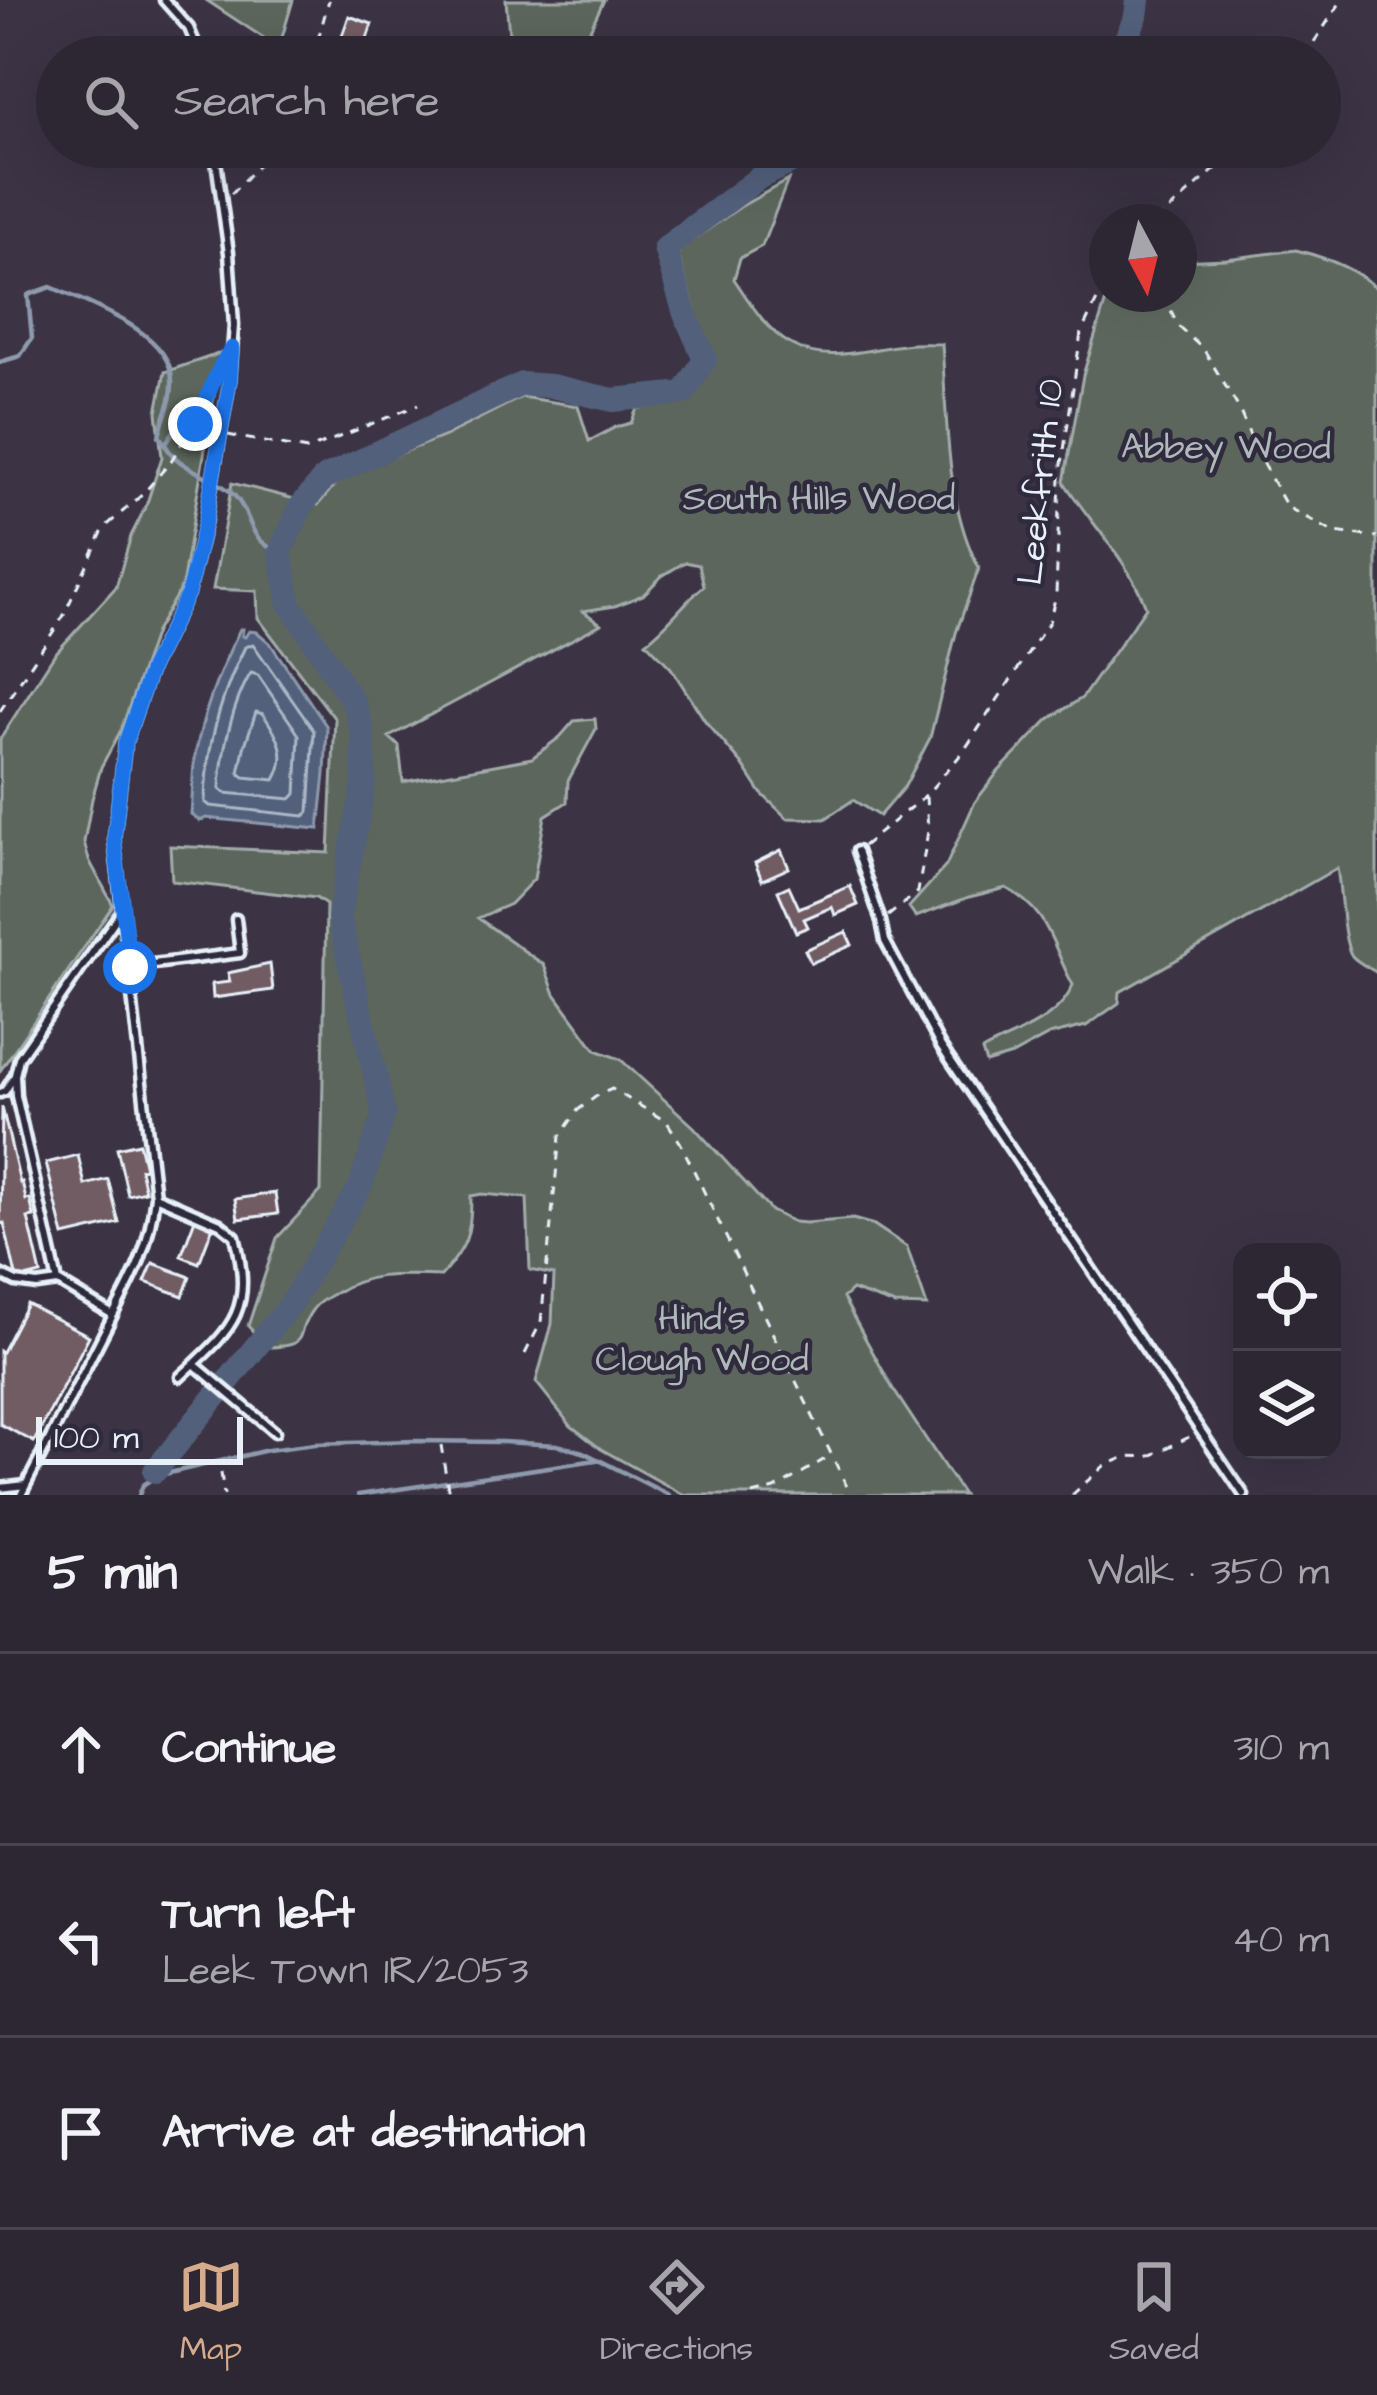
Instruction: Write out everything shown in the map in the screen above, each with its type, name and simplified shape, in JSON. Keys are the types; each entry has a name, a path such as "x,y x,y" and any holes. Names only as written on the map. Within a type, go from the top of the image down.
{"lane":[{"path":"164,0 192,36"},
{"path":"21,1495 138,1269 151,1233 155,1196 114,838 125,744 151,668 188,593 230,380 234,325 217,168"},
{"path":"857,851 885,941 940,1045 1244,1495"},
{"path":"58,1282 15,1075 19,1058 122,910"},
{"path":"130,967 240,953 236,919"},
{"path":"0,1093 15,1075"},
{"path":"155,1196 220,1224 236,1236 241,1258 244,1286 235,1319 181,1377"},
{"path":"0,1274 37,1285 58,1282 113,1315"},
{"path":"194,1364 275,1432"},
{"path":"0,1487 26,1486"}],"path":[{"path":"319,36 329,0"},
{"path":"1318,36 1342,0"},
{"path":"221,201 257,168"},
{"path":"1176,204 1216,168"},
{"name":"Leekfrith 10","path":"857,851 926,795 963,752 1049,622 1056,596 1060,478 1081,334 1092,312"},
{"path":"1171,312 1177,326 1204,350 1238,407 1287,507 1333,532 1377,537"},
{"path":"0,711 62,617 104,528 143,494 171,460 232,348"},
{"path":"220,434 307,450 418,405"},
{"path":"881,921 918,892 928,831 926,795"},
{"path":"525,1354 541,1322 560,1136 578,1110 612,1089 667,1122 680,1142 851,1495"},
{"path":"1072,1495 1104,1466 1128,1456 1148,1457 1200,1431"},
{"path":"441,1444 449,1495"},
{"path":"753,1495 775,1489 832,1456"},
{"path":"221,1473 224,1495"}],"green space":[{"path":"206,0 293,0 282,36 261,36"},
{"path":"506,0 604,0 587,36 509,36"},
{"name":"Hind's Clough Wood","path":"788,180 762,246 740,258 734,279 766,323 790,344 818,354 942,344 954,488 979,568 956,633 930,738 905,786 879,816 853,800 825,819 787,818 761,793 671,668 646,642 704,586 699,565 685,562 643,595 583,611 601,624 389,737 399,746 403,782 532,758 574,721 595,719 596,729 568,781 567,802 545,816 534,879 510,904 478,918 544,965 555,994 596,1050 620,1059 694,1127 771,1211 794,1222 853,1219 874,1225 907,1247 927,1306 895,1305 852,1290 843,1298 893,1389 963,1495 684,1495 601,1449 571,1426 536,1382 552,1324 554,1275 530,1270 527,1198 471,1196 466,1240 441,1276 362,1280 315,1306 296,1342 267,1347 248,1326 277,1238 321,1191 326,905 316,898 172,881 170,846 329,853 335,719 258,618 257,591 213,589 232,483 318,505 336,483 522,397 578,406 589,441 631,423 637,409 684,399 709,360 688,310 694,308 677,251"},
{"name":"Abbey Wood","path":"1296,250 1340,265 1377,289 1377,973 1355,959 1349,949 1337,868 1120,992 1119,1003 1086,1026 1049,1035 986,1063 982,1051 1046,1017 1073,985 1048,930 1032,908 1006,888 916,917 909,907 946,866 975,802 998,772 1049,719 1082,698 1146,607 1120,558 1064,482 1083,375 1102,312 1197,312 1197,260"},
{"path":"221,353 182,586 155,632 92,799 84,842 113,905 0,1071 0,739 54,655 116,587 162,457 157,412 165,372"}],"water":[{"path":"240,629 242,636 257,632 270,643 327,727 319,829 200,821 191,814 194,763 203,723"}],"building":[{"path":"349,16 372,24 368,36 342,36"},
{"path":"781,850 789,868 762,880 755,863"},
{"path":"789,886 799,908 850,886 858,905 835,915 832,907 804,919 808,927 796,932 778,891"},
{"path":"846,932 852,945 811,963 805,950"},
{"path":"270,964 273,990 213,998 212,984 230,982 228,973"},
{"path":"2,1107 20,1183 26,1200 30,1199 34,1217 28,1218 41,1274 17,1280 4,1223 0,1224"},
{"path":"139,1143 145,1191 128,1195 117,1148"},
{"path":"78,1155 85,1185 108,1179 119,1223 64,1236 46,1163"},
{"path":"275,1193 278,1214 238,1219 235,1199"},
{"path":"195,1219 213,1226 199,1263 181,1256"},
{"path":"153,1263 190,1277 183,1296 145,1282"},
{"path":"27,1304 89,1336 34,1442 0,1424 0,1351"}],"waterway":[{"path":"1127,36 1138,0"},
{"path":"155,1471 290,1305 360,1187 384,1114 339,917 364,783 363,735 355,705 290,604 280,553 301,506 324,478 522,384 613,400 684,393 705,359 665,248 779,168"},
{"path":"0,362 20,356 32,338 28,295 51,287 144,334 168,364 172,381 159,436 176,459 234,495 255,534 280,553"},
{"path":"165,444 174,431"},
{"path":"165,1474 315,1444 502,1442 557,1445 583,1452 669,1495"},
{"path":"358,1495 596,1460"},
{"path":"139,1495 152,1479"}],"route":[{"path":"130,967 114,838 125,744 151,668 188,593 206,518 232,348 195,424"}],"park label":[{"name":"South Hills Wood","path":"819,498"}]}
